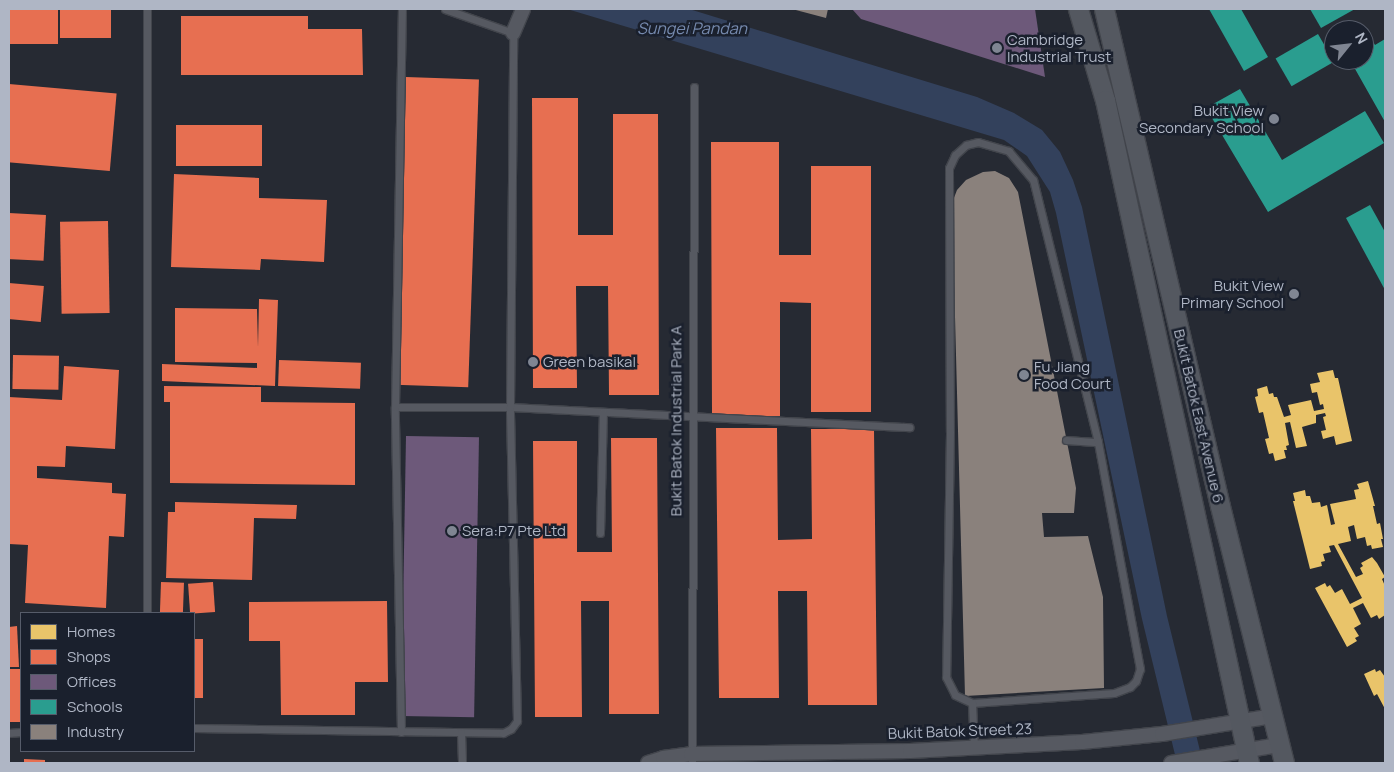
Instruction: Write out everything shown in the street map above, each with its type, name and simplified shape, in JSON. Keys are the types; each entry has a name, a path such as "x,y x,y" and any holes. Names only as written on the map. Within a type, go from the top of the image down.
{"main road":[{"name":"Bukit Batok East Avenue 6","path":"1078,9 1105,100 1248,757"},
{"name":"Bukit Batok East Avenue 6","path":"1104,9 1220,506 1284,763"}],"street":[{"path":"513,33 523,9"},
{"name":"Bukit Batok Street 23","path":"648,763 663,758 692,759 1082,742 1162,734 1240,723 1273,716"},
{"path":"1172,763 1205,758 1248,757 1279,745"}],"lane":[{"path":"147,9 147,612"},
{"path":"401,732 395,407 402,9"},
{"path":"195,728 503,733 511,730 516,721 510,407 513,33 445,9"},
{"name":"Bukit Batok Industrial Park A","path":"692,759 694,87"},
{"path":"978,142 1009,151 1033,180 1098,442 1140,662 1139,675 1130,687 1114,693 972,703 955,695 946,677 950,432 949,168 954,155 966,145 978,142"},
{"path":"395,407 510,407 908,427"},
{"path":"600,533 603,412"},
{"path":"1066,440 1098,442"},
{"path":"972,703 974,748"},
{"path":"461,733 462,763"}],"water":[{"name":"Sungei Pandan","path":"567,9 689,9 977,97 1014,113 1042,130 1060,152 1073,180 1082,207 1167,616 1203,763 1177,763 1142,619 1056,213 1050,192 1027,156 1004,140"}],"building: Homes":[{"path":"1333,370 1335,378 1338,378 1352,441 1336,445 1334,436 1323,439 1321,431 1326,430 1323,417 1326,416 1325,413 1316,415 1316,423 1302,427 1307,446 1296,448 1290,422 1285,423 1289,445 1286,446 1287,450 1284,450 1286,458 1275,461 1273,453 1269,454 1265,439 1269,438 1263,412 1259,413 1255,397 1258,396 1257,389 1267,386 1269,394 1273,393 1274,397 1277,397 1284,417 1291,415 1288,405 1311,400 1314,411 1324,409 1323,404 1320,405 1317,392 1312,393 1310,384 1320,382 1317,373"},
{"path":"1368,481 1375,506 1373,506 1377,524 1380,523 1383,547 1372,549 1371,545 1367,546 1365,537 1357,539 1354,525 1348,527 1351,541 1338,544 1356,577 1363,574 1360,568 1363,566 1361,563 1372,557 1377,563 1385,577 1382,579 1385,586 1385,615 1379,619 1377,615 1371,618 1363,603 1353,608 1361,624 1354,628 1359,636 1355,638 1357,641 1347,647 1315,588 1325,583 1327,587 1330,585 1335,593 1342,589 1350,604 1362,598 1334,545 1329,546 1331,552 1323,554 1325,561 1321,562 1322,566 1310,569 1293,501 1295,501 1293,493 1305,490 1306,496 1310,496 1312,503 1320,502 1321,507 1327,505 1331,525 1335,524 1330,504 1356,499 1354,490 1359,489 1357,484"},
{"path":"1375,669 1376,672 1380,670 1385,677 1385,709 1377,694 1374,696 1364,674"}],"building: Shops":[{"path":"9,9 58,9 58,44 9,44"},
{"path":"60,9 111,9 111,38 60,38"},
{"path":"181,16 308,16 308,29 362,29 363,75 181,75"},
{"path":"406,77 479,80 468,387 395,385"},
{"path":"9,84 117,93 110,171 9,162"},
{"path":"532,98 578,98 578,235 613,235 613,114 658,114 659,395 609,395 608,286 576,286 577,388 533,388"},
{"path":"176,125 262,125 262,166 176,166"},
{"path":"711,142 779,142 779,255 811,255 811,166 871,166 871,412 811,412 811,303 780,302 780,416 712,416"},
{"path":"174,174 259,178 259,198 327,200 324,262 261,259 260,270 171,267"},
{"path":"9,213 46,215 44,261 9,259"},
{"path":"108,221 110,313 62,314 60,222"},
{"path":"9,283 44,286 41,322 9,319"},
{"path":"259,299 278,300 275,386 162,381 162,364 257,368 257,363 175,362 175,308 257,309 258,347"},
{"path":"13,355 59,356 58,390 12,389"},
{"path":"279,360 361,363 360,389 278,386"},
{"path":"64,366 119,370 115,449 66,446 65,467 37,466 37,478 112,483 112,493 126,494 124,537 109,536 106,608 25,603 28,545 9,544 9,397 62,400"},
{"path":"164,386 261,387 261,402 355,403 355,485 170,483 170,402 164,402"},
{"path":"716,428 777,428 778,540 812,539 811,429 874,429 877,705 808,705 807,591 778,591 779,698 719,698"},
{"path":"611,438 657,438 659,714 609,714 609,601 581,601 582,717 535,717 533,441 577,441 577,552 612,552"},
{"path":"175,502 297,505 296,519 254,518 252,580 166,578 168,512 175,512"},
{"path":"161,582 184,583 183,612 160,612"},
{"path":"213,582 215,612 190,612 188,584"},
{"path":"387,601 388,682 355,682 355,715 281,715 280,641 249,641 249,602"},
{"path":"17,626 19,667 9,667 9,627"},
{"path":"195,639 203,639 203,698 195,698"},
{"path":"9,669 20,669 20,722 9,722"},
{"path":"24,759 45,760 45,763 24,763"}],"building: Offices":[{"name":"Cambridge Industrial Trust","path":"852,9 1035,9 1045,77 861,19"},
{"path":"406,436 479,437 474,717 401,716"}],"building: Schools":[{"path":"1209,9 1241,9 1268,57 1244,71"},
{"path":"1310,9 1355,9 1335,20 1324,20 1324,26 1321,28"},
{"path":"1318,34 1324,44 1324,67 1292,86 1276,58"},
{"path":"1385,39 1385,122 1356,70 1374,70 1374,43 1375,45"},
{"path":"1240,89 1282,160 1365,111 1384,143 1268,212 1206,108"},
{"path":"1370,205 1385,232 1385,290 1346,218"}],"building: Industry":[{"path":"792,9 828,9 826,18"},
{"path":"995,171 1009,178 1018,192 1076,488 1074,513 1042,513 1044,537 1088,536 1103,597 1104,688 965,696 952,203 957,190 966,180 983,172"}],"place":[{"name":"Cambridge Industrial Trust","path":"997,48"},
{"name":"Bukit View Secondary School","path":"1274,119"},
{"name":"Bukit View Primary School","path":"1294,294"},
{"name":"Green basikal","path":"533,362"},
{"name":"Fu Jiang Food Court","path":"1024,375"},
{"name":"Sera:P7 Pte Ltd","path":"452,531"}]}
